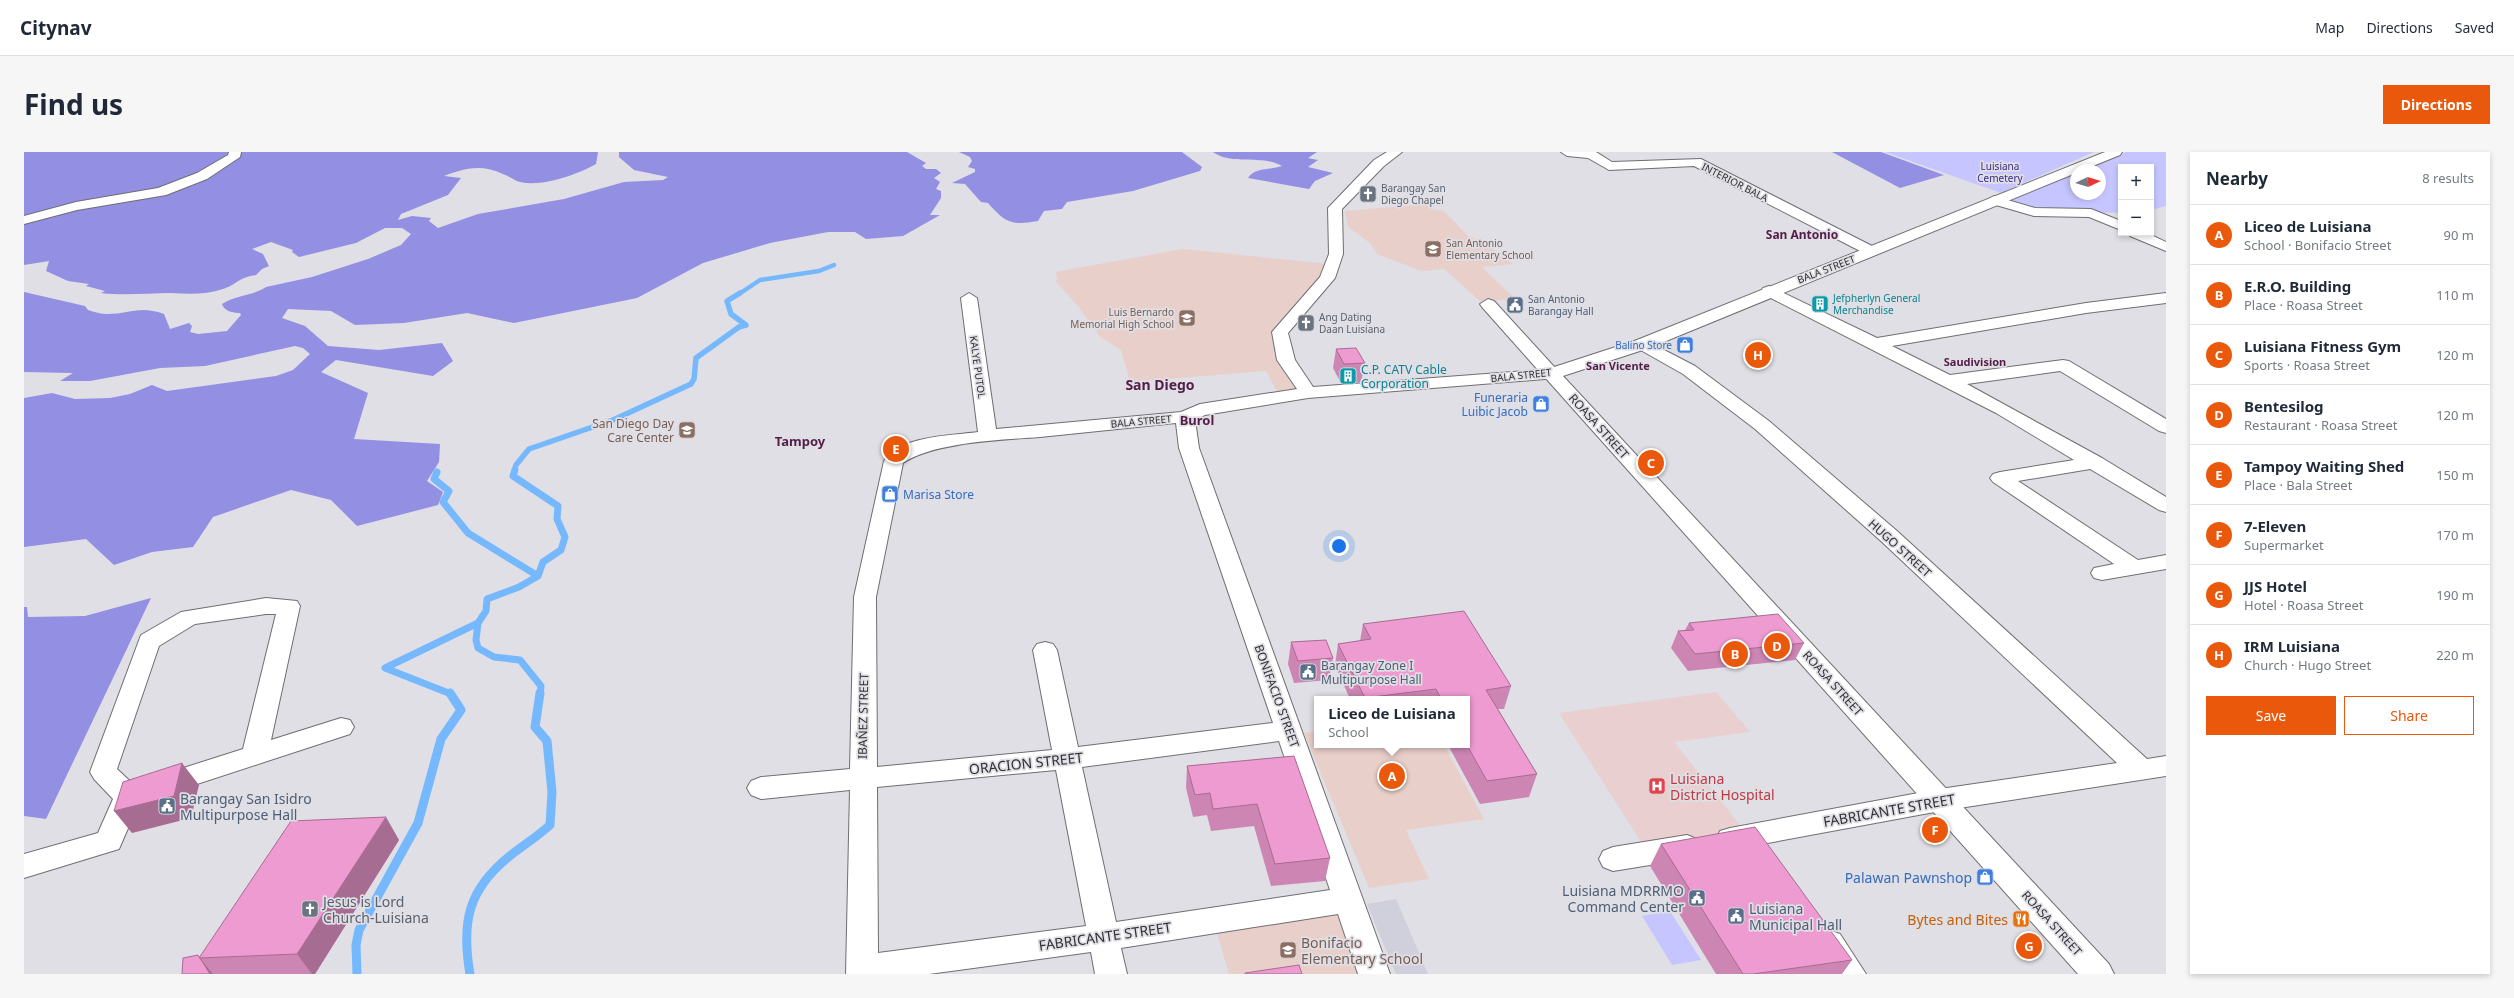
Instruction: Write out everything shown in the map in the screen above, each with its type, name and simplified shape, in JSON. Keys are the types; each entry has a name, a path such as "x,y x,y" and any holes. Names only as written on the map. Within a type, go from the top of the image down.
{"street":[{"path":"24,220 76,206 161,192 202,176 234,157 235,152"},
{"path":"1308,393 1286,360 1280,332 1327,278 1336,254 1335,208 1379,163 1396,152"},
{"name":"INTERIOR BALA","path":"1567,152 1591,154 1609,166 1696,162 1872,251"},
{"name":"BALA STREET","path":"894,461 908,451 923,446 988,436 1184,417 1200,410 1308,393 1551,374 1643,344 1769,291 1872,251 1994,200 2045,182 2116,152"},
{"path":"1994,200 2034,212 2091,213 2118,225"},
{"path":"2142,236 2166,247"},
{"path":"1769,291 2003,409 2095,462 2166,506"},
{"name":"KALYE PUTOL","path":"969,298 977,367 988,436"},
{"path":"1874,344 2086,308 2166,298"},
{"name":"ROASA STREET","path":"1488,304 2098,974"},
{"name":"HUGO STREET","path":"1643,344 1701,379 1762,426 2154,768"},
{"path":"1948,381 2062,365 2166,427"},
{"name":"BONIFACIO STREET","path":"1184,417 1189,448 1290,730 1347,900 1374,974"},
{"name":"IBAÑEZ STREET","path":"862,972 865,597 894,461"},
{"path":"2095,462 2000,478 2134,568"},
{"path":"2102,573 2166,562"},
{"path":"128,796 103,772 150,641 189,618 266,606 289,606 255,754"},
{"path":"1045,650 1111,974"},
{"path":"24,866 109,841 128,796 341,727"},
{"name":"ORACION STREET","path":"761,788 863,780 1066,759 1290,730"},
{"name":"FABRICANTE STREET","path":"1613,859 1753,835 1940,800 2154,768"},
{"path":"1753,835 1770,860"},
{"name":"FABRICANTE STREET","path":"862,972 1347,900"},
{"path":"1815,924 1850,974"}],"shaded area":[{"path":"24,152 598,152 596,164 569,176 539,183 520,182 495,171 481,168 466,169 444,176 461,178 448,195 401,214 398,220 412,216 431,218 429,221 438,228 478,214 564,199 624,182 663,180 668,177 634,170 619,157 619,152 907,152 926,163 922,166 926,169 936,169 941,173 934,178 940,182 936,189 941,191 941,198 930,215 940,215 903,236 866,239 855,232 828,232 770,243 703,263 637,298 514,323 467,313 404,323 355,325 331,311 288,309 282,318 305,326 328,346 379,350 442,343 453,361 433,376 336,360 321,372 368,393 354,439 440,444 439,462 427,481 443,492 438,505 357,526 331,500 291,490 213,517 193,547 152,552 114,565 86,539 24,547 24,398 52,393 75,399 110,398 130,394 152,385 167,391 276,376 293,370 310,354 303,348 295,346 205,366 160,368 90,381 60,381 73,373 24,372 24,292 85,306 88,310 102,314 115,314 141,310 155,311 164,314 170,329 189,323 192,326 190,332 198,334 227,331 241,315 240,313 227,310 223,306 222,304 227,301 256,292 266,287 312,277 368,259 401,245 411,234 402,228 385,228 356,243 299,257 292,252 293,250 271,242 252,249 263,254 269,266 262,269 256,275 246,277 217,291 197,294 101,293 105,291 86,286 89,284 68,281 46,271 49,261 24,265"},
{"path":"959,152 1182,152 1202,167 1200,171 1133,191 1067,202 1062,209 1044,211 1038,221 1014,223 999,215 988,203 981,202 965,184 952,183 975,172 975,169 968,167 972,161 970,157"},
{"path":"1213,152 1317,152 1308,158 1318,160 1308,167 1333,173 1315,181 1309,189 1248,178 1251,174 1258,170 1282,166 1265,161 1229,158"},
{"path":"1832,152 1881,152 1944,175 1900,188"},
{"name":"San Antonio Elementary School","path":"1428,204 1434,210 1444,211 1468,236 1482,241 1513,264 1482,267 1515,299 1481,302 1444,269 1421,271 1377,254 1370,243 1348,227 1345,211"},
{"name":"Luis Bernardo Memorial High School","path":"1183,249 1329,264 1321,282 1276,330 1304,391 1278,393 1266,371 1130,382 1121,350 1100,337 1078,306 1055,281 1058,279 1055,272"},
{"path":"151,598 46,819 24,816 24,607 27,607 28,617 85,616"},
{"name":"Luisiana District Hospital","path":"1716,692 1750,732 1674,742 1744,830 1645,848 1559,713"},
{"path":"1314,731 1314,748 1446,748 1484,819 1406,830 1429,879 1369,888 1304,733"},
{"path":"1396,899 1428,974 1396,974 1367,904"},
{"name":"Bonifacio Elementary School","path":"1338,908 1363,974 1229,974 1215,926"}],"green space":[{"name":"Luisiana Cemetery","path":"1885,152 2094,152 2001,193"},
{"path":"2126,152 2166,152 2166,206 2154,209 2154,164 2118,164 2118,213 2035,211 2005,202 2070,175 2070,200 2106,200 2106,164 2097,164"},
{"path":"1670,911 1701,960 1672,965 1642,916"}],"building":[{"path":"1356,348 1365,363 1344,364 1336,349"},
{"path":"1464,611 1511,686 1486,690 1537,774 1487,781 1469,748 1470,748 1470,696 1440,696 1436,689 1381,696 1364,696 1338,644 1371,639 1363,624"},
{"path":"1778,614 1804,643 1695,654 1678,631 1694,630 1689,623"},
{"path":"1326,640 1333,658 1298,661 1291,642"},
{"path":"1294,756 1330,858 1275,864 1257,804 1213,809 1210,793 1195,795 1187,766"},
{"path":"182,763 174,796 114,811 123,782"},
{"path":"386,817 297,954 199,958 291,821"},
{"name":"Luisiana Municipal Hall","path":"1755,827 1852,960 1753,974 1743,974 1661,844"},
{"path":"198,955 210,974 182,974 183,958"},
{"path":"1299,965 1302,974 1245,974 1245,973"}],"waterway":[{"path":"739,294 760,280 819,271 834,265"},
{"path":"514,471 516,465 529,449 613,420 691,384 694,379 696,358 739,327 746,325 731,314 727,301 740,293"},
{"path":"515,470 513,476 558,506 557,519 565,537 561,550 543,562 538,576"},
{"path":"437,472 434,479 449,491 443,502 468,533 538,576"},
{"path":"478,623 486,611 487,599 519,587 538,576"},
{"path":"451,694 385,668 478,623"},
{"path":"478,623 476,640 478,648 494,657 520,660 541,686 540,694"},
{"path":"470,974 467,955 468,922 471,908 477,894 485,881 497,868 511,855 550,825 552,792 547,741 535,727 540,693"},
{"path":"357,974 356,945 359,930 418,823 441,739 461,710 451,694"}],"place":[{"name":"Barangay San Diego Chapel","path":"1368,194"},
{"name":"San Antonio Elementary School","path":"1433,249"},
{"name":"Jefpherlyn General Merchandise","path":"1820,304"},
{"name":"San Antonio Barangay Hall","path":"1515,305"},
{"name":"Luis Bernardo Memorial High School","path":"1187,318"},
{"name":"Ang Dating Daan Luisiana","path":"1306,323"},
{"name":"Balino Store","path":"1685,345"},
{"name":"IRM Luisiana","path":"1758,355"},
{"name":"C.P. CATV Cable Corporation","path":"1348,376"},
{"name":"Funeraria Luibic Jacob","path":"1541,404"},
{"name":"San Diego Day Care Center","path":"687,430"},
{"name":"Tampoy Waiting Shed","path":"896,449"},
{"name":"Luisiana Fitness Gym","path":"1651,463"},
{"name":"Marisa Store","path":"890,494"},
{"name":"Bentesilog","path":"1777,646"},
{"name":"E.R.O. Building","path":"1735,654"},
{"name":"Barangay Zone I Multipurpose Hall","path":"1308,672"},
{"name":"Liceo de Luisiana","path":"1392,776"},
{"name":"Luisiana District Hospital","path":"1657,786"},
{"name":"Barangay San Isidro Multipurpose Hall","path":"167,806"},
{"name":"7-Eleven","path":"1935,830"},
{"name":"Palawan Pawnshop","path":"1985,877"},
{"name":"Luisiana MDRRMO Command Center","path":"1697,898"},
{"name":"Jesus is Lord Church-Luisiana","path":"310,909"},
{"name":"Luisiana Municipal Hall","path":"1736,916"},
{"name":"Bytes and Bites","path":"2021,919"},
{"name":"JJS Hotel","path":"2029,946"},
{"name":"Bonifacio Elementary School","path":"1288,950"}],"district":[{"name":"San Antonio","path":"1802,234"},
{"name":"Saudivision","path":"1975,361"},
{"name":"San Vicente","path":"1618,365"},
{"name":"San Diego","path":"1160,384"},
{"name":"Burol","path":"1197,420"},
{"name":"Tampoy","path":"800,441"}]}
